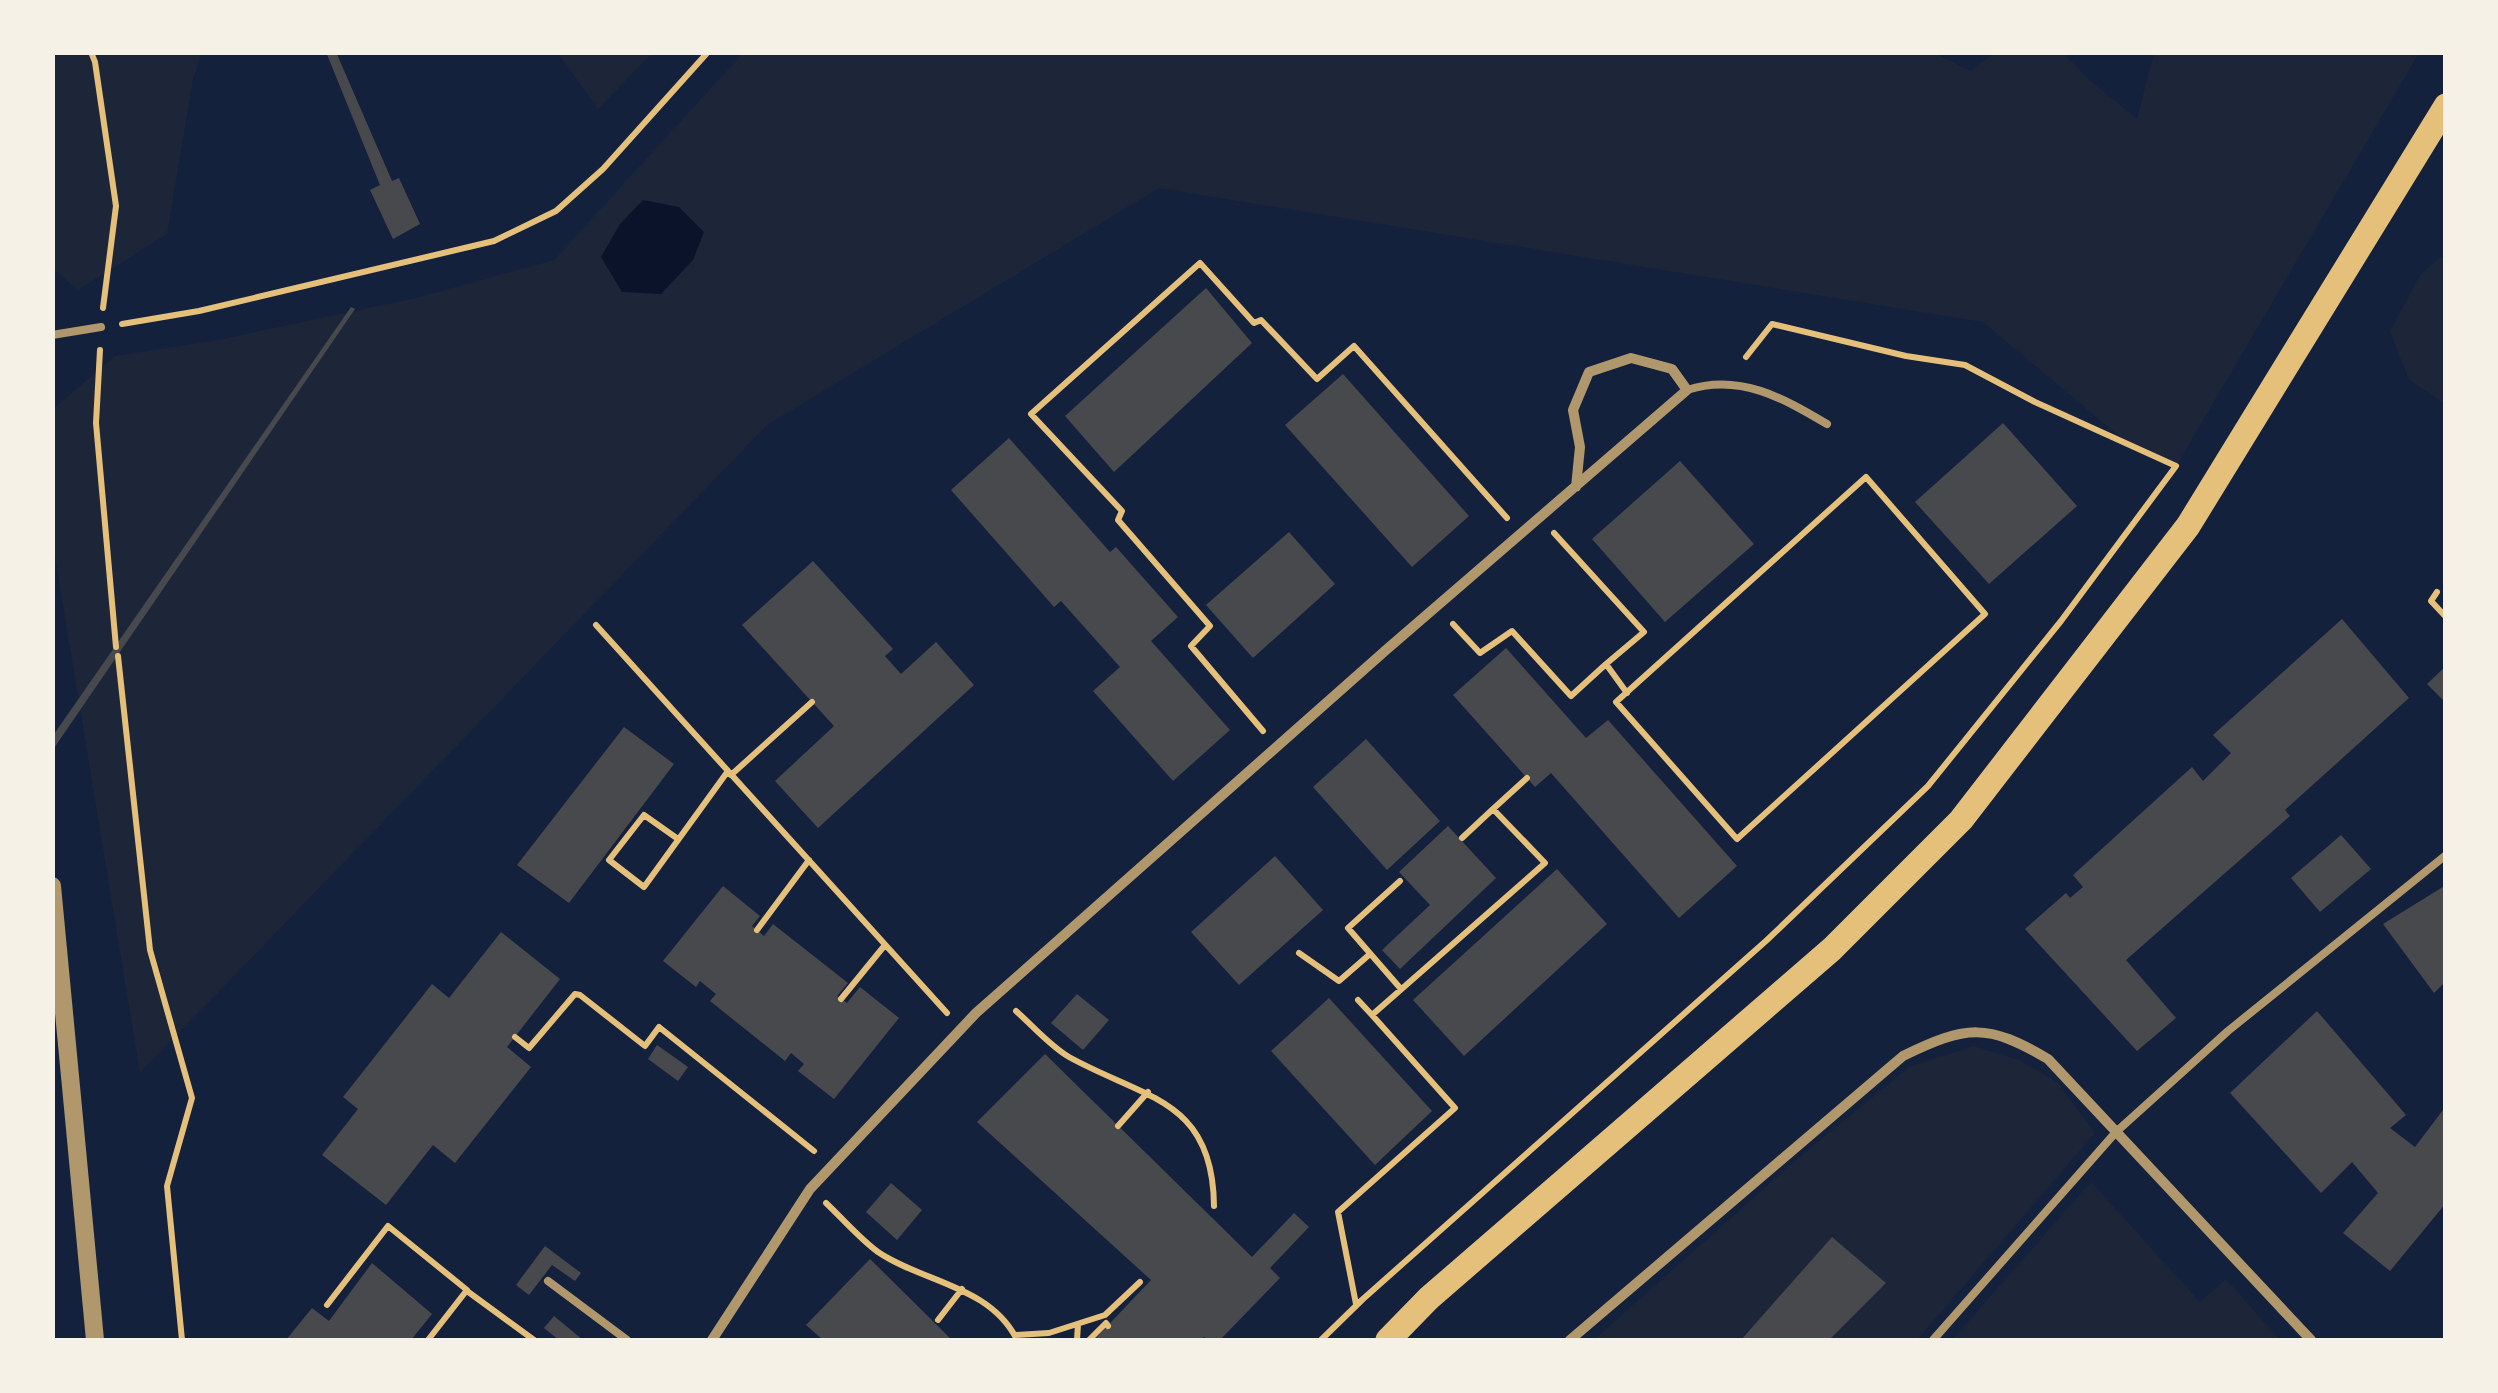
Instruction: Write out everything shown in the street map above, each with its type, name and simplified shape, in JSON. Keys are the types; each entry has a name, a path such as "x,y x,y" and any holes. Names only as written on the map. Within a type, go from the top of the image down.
{"main road":[{"path":"1388,1340 1430,1298 1832,949 1961,820 2188,526 2446,106"}],"street":[{"path":"712,1340 810,1188 961,1028 1687,390 1672,369 1631,358 1588,372 1573,410 1580,447 1576,487"},
{"path":"52,886 95,1340"},
{"path":"1570,1340 1903,1056 1939,1038 1972,1031 2011,1037 2048,1060 2312,1340"}],"lane":[{"path":"52,335 101,327"},
{"path":"1687,390 1712,382 1776,394 1827,424"},
{"path":"1933,1340 2116,1132 2228,1031 2446,855"},
{"path":"548,1282 628,1340"}],"path":[{"path":"90,52 95,62 116,206 101,327 96,422 117,651 150,950 192,1098 167,1186 182,1340"},
{"path":"101,327 200,311 494,241 556,211 603,168 708,52"},
{"path":"1277,747 1191,646 1210,626 1118,520 1122,511 1031,414 1200,263 1254,324 1262,320 1317,379 1354,346 1521,534"},
{"path":"1322,1340 1767,940 1928,786 2061,621 2176,466 2035,402 1965,365 1906,356 1772,324 1746,356"},
{"path":"1866,477 1985,614 1737,839 1616,702 1626,692 1866,477"},
{"path":"1438,606 1480,653 1512,631 1570,696 1644,632 1539,518"},
{"path":"2437,592 2431,601 2446,617"},
{"path":"596,625 961,1028"},
{"path":"1606,664 1626,692"},
{"path":"678,839 644,816 610,860 644,886 730,773 812,702"},
{"path":"1462,838 1527,778"},
{"path":"1372,1015 1545,863 1493,809"},
{"path":"757,930 809,860"},
{"path":"1400,881 1348,928 1402,989"},
{"path":"841,999 885,945"},
{"path":"1299,954 1338,981 1370,954"},
{"path":"997,993 1066,1056 1148,1092 1174,1110 1201,1137 1214,1172 1214,1206"},
{"path":"515,1037 529,1048 575,994 645,1046 659,1026 832,1164"},
{"path":"1356,1306 1338,1212 1455,1108 1358,1000"},
{"path":"1118,1126 1148,1092"},
{"path":"810,1188 880,1253 962,1289 988,1308 1016,1338 1049,1334 1105,1315 1140,1282"},
{"path":"328,1304 388,1226 534,1340"},
{"path":"938,1320 962,1289"},
{"path":"428,1340 467,1290"},
{"path":"1089,1340 1106,1323 1108,1326"},
{"path":"1077,1340 1078,1324"}],"shaded area":[{"path":"1932,52 1971,71 1994,53 2064,53 2087,78 2137,119 2154,53 2419,53 2176,466 2137,451 1983,322 1159,188 767,425 140,1073 53,544 52,410 115,356 213,341 416,298 554,260 743,53"},
{"path":"53,53 202,53 193,79 167,234 78,290 53,269"},
{"path":"558,53 652,53 598,109"},
{"path":"643,200 679,207 704,232 693,260 661,294 622,292 601,257 620,224"},
{"path":"2440,257 2446,260 2445,404 2409,380 2390,331 2421,274"},
{"path":"1973,1046 2019,1060 2057,1082 2095,1133 1917,1340 1594,1340 1796,1160 1909,1067"},
{"path":"2091,1182 2200,1302 2226,1279 2280,1340 1952,1340"}],"building":[{"path":"326,52 336,52 392,181 399,178 420,224 393,239 370,190 380,185"},
{"path":"1206,288 1252,343 1114,472 1065,416"},
{"path":"351,307 355,309 52,751 52,737"},
{"path":"1343,374 1469,516 1412,567 1285,425"},
{"path":"2003,423 2077,506 1989,584 1915,502"},
{"path":"1009,438 1110,552 1116,547 1178,617 1151,641 1230,730 1173,781 1093,691 1120,667 1061,601 1054,607 951,490"},
{"path":"1680,461 1754,544 1665,622 1592,539"},
{"path":"1289,532 1335,584 1253,658 1206,605"},
{"path":"813,561 893,649 885,656 901,674 936,642 974,685 818,828 775,781 834,726 742,625"},
{"path":"2342,619 2409,698 2285,810 2290,816 2126,960 2176,1018 2137,1051 2025,929 2066,893 2070,898 2083,887 2073,875 2192,767 2203,781 2231,753 2213,735"},
{"path":"1506,648 1586,738 1608,720 1737,866 1679,918 1551,773 1535,787 1453,695"},
{"path":"2446,666 2446,703 2427,684"},
{"path":"624,727 674,764 569,903 517,865"},
{"path":"1366,739 1440,821 1387,870 1313,787"},
{"path":"1448,826 1496,878 1400,969 1382,950 1430,905 1399,872"},
{"path":"2341,835 2371,869 2320,912 2291,878"},
{"path":"1275,856 1323,910 1239,985 1191,932"},
{"path":"1557,869 1607,924 1464,1056 1413,1000"},
{"path":"2446,885 2446,981 2434,993 2383,924"},
{"path":"723,886 760,916 752,926 764,936 773,924 848,983 837,996 841,999 847,1003 860,987 899,1018 834,1099 798,1071 804,1064 791,1053 785,1061 710,1001 716,994 700,981 696,987 663,961"},
{"path":"501,932 560,979 507,1047 531,1067 455,1163 433,1145 386,1205 322,1155 358,1109 343,1097 432,984 449,998"},
{"path":"1077,994 1109,1020 1083,1050 1051,1023"},
{"path":"1329,998 1432,1111 1375,1165 1271,1051"},
{"path":"2317,1011 2406,1115 2390,1128 2415,1147 2446,1106 2446,1203 2390,1271 2343,1233 2378,1193 2352,1162 2321,1193 2230,1093"},
{"path":"657,1045 688,1067 678,1081 648,1059"},
{"path":"1045,1054 1252,1257 1294,1213 1309,1227 1270,1268 1280,1278 1220,1340 1094,1340 1151,1280 977,1122"},
{"path":"891,1183 922,1210 897,1240 866,1212"},
{"path":"1832,1237 1886,1283 1829,1340 1741,1340"},
{"path":"545,1246 581,1273 575,1281 552,1265 529,1295 516,1285"},
{"path":"870,1259 952,1340 823,1340 806,1325"},
{"path":"372,1263 432,1314 411,1340 286,1340 312,1308 329,1321"},
{"path":"554,1316 583,1340 559,1340 544,1328"}]}
